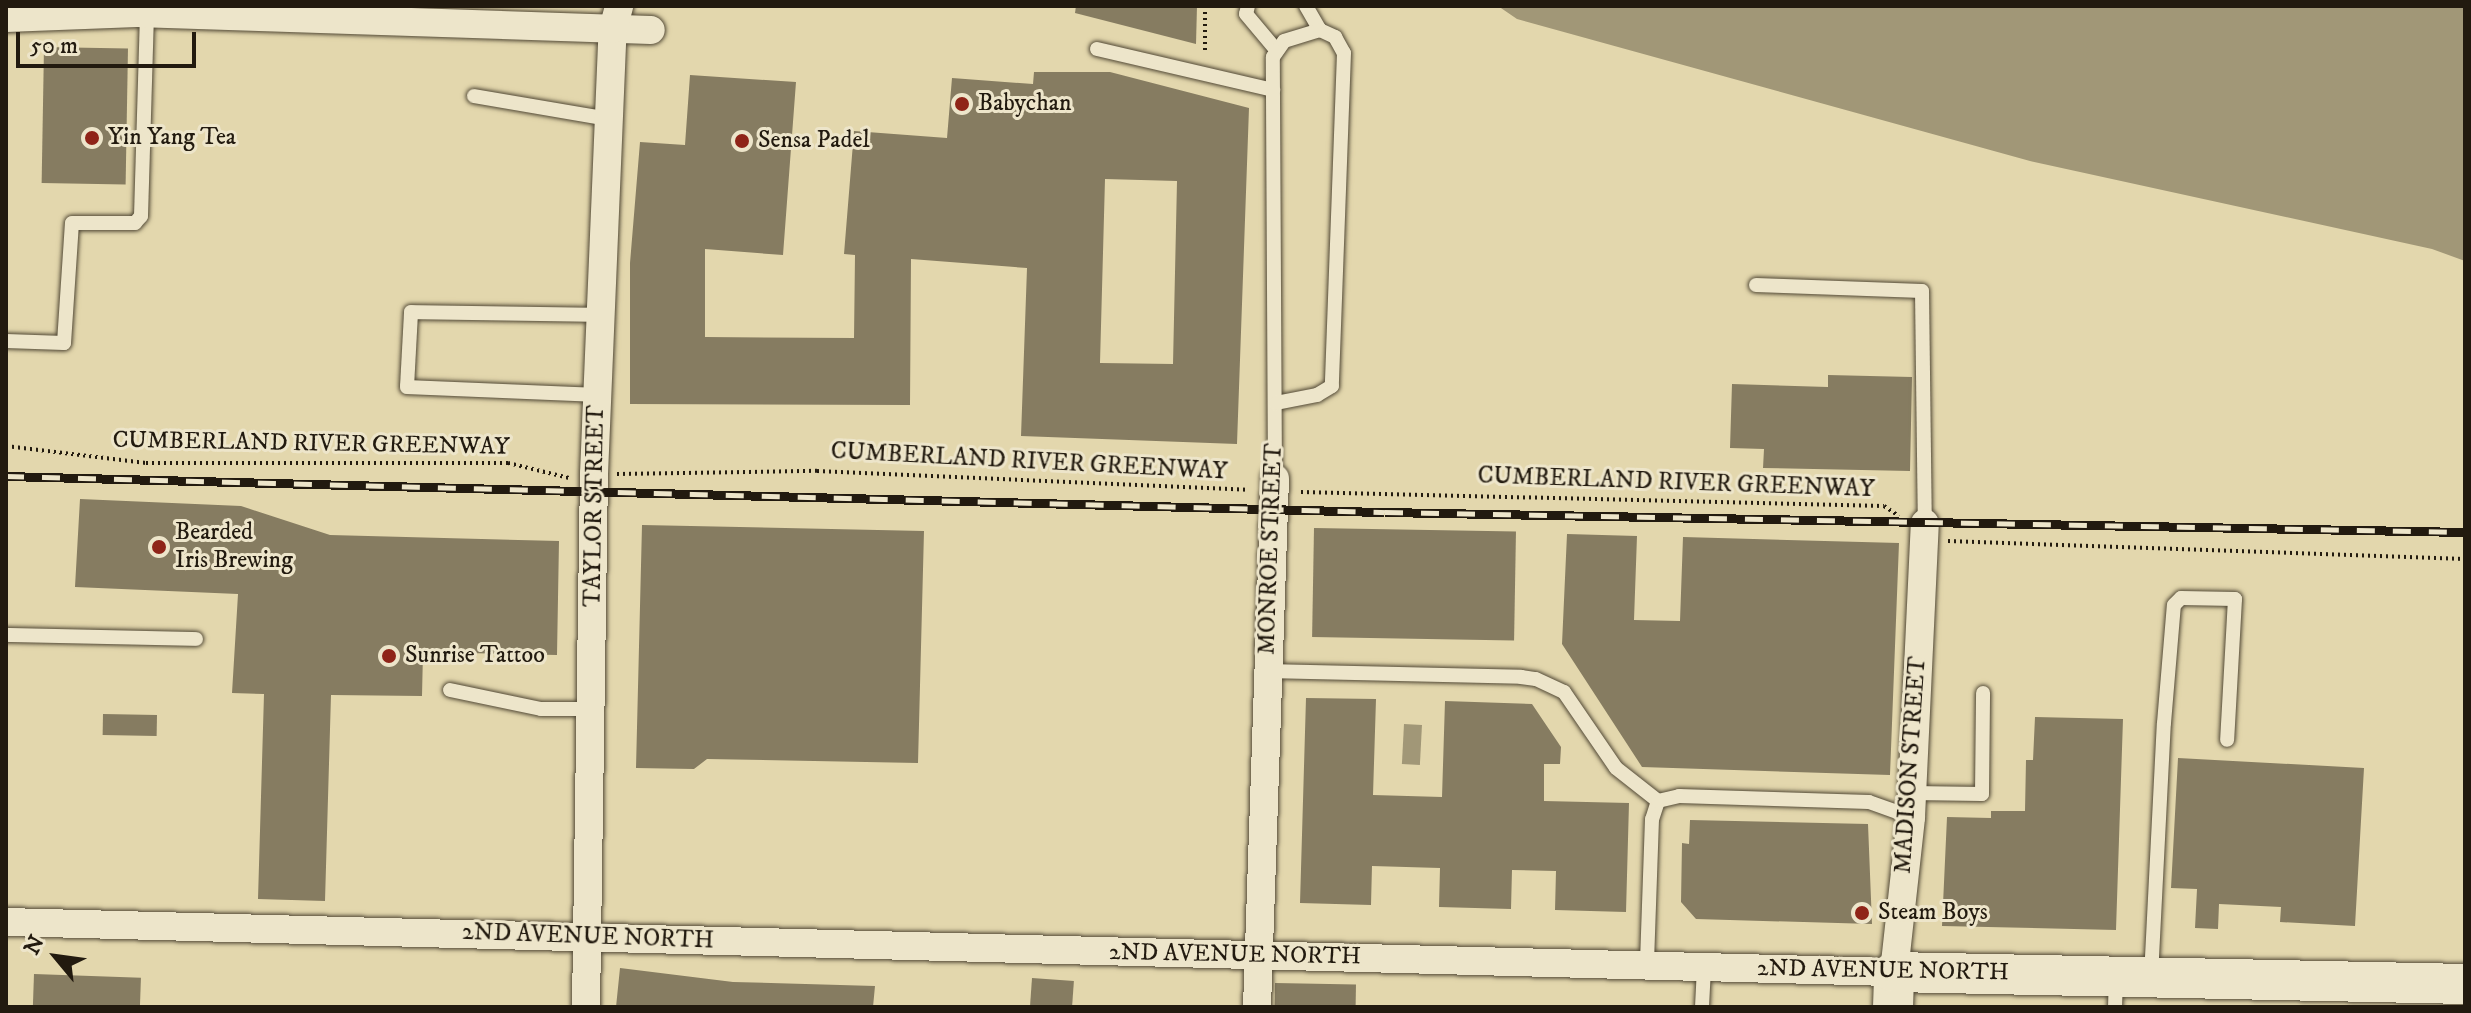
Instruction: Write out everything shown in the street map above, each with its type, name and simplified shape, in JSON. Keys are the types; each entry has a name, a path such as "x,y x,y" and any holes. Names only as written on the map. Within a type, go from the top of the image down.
{"street":[{"path":"6,18 147,10 616,18 651,30"},
{"name":"TAYLOR STREET","path":"586,1007 594,474 616,18"},
{"name":"MONROE STREET","path":"1257,1007 1266,671 1275,485"},
{"name":"MADISON STREET","path":"1893,989 1911,805 1924,532"},
{"name":"2ND AVENUE NORTH","path":"6,922 1704,967 1893,989 2465,984"}],"lane":[{"path":"1248,6 1246,14 1277,51 1284,41 1320,30"},
{"path":"1276,403 1317,395 1332,386 1344,53 1335,37 1320,30 1306,6"},
{"path":"6,341 64,343 72,223 135,223 141,216 147,10"},
{"path":"1097,49 1273,90"},
{"name":"MONROE STREET","path":"1275,485 1273,90 1277,51"},
{"path":"474,96 609,119"},
{"path":"1756,285 1922,291 1924,532"},
{"path":"598,395 407,387 411,312 601,315"},
{"path":"2128,987 2164,723 2174,605 2181,598 2235,599 2227,740"},
{"path":"6,635 196,639"},
{"path":"1266,671 1536,679 1564,692 1616,768 1658,801"},
{"path":"450,690 541,709 591,709"},
{"path":"1658,801 1679,796 1911,805 1982,794 1983,693"},
{"path":"1647,965 1652,819 1658,801"},
{"path":"1702,1007 1704,967"}],"path":[{"path":"1205,6 1205,50"},
{"name":"CUMBERLAND RIVER GREENWAY","path":"6,446 146,463 508,463 566,478 594,474 817,471 1884,506 1898,511 1908,538 1924,532"},
{"path":"1924,532 2465,559"}],"shaded area":[{"path":"1498,6 2465,6 2465,261 2432,249 2030,161 1517,19"},
{"path":"1404,724 1422,725 1420,765 1402,764"}],"building":[{"path":"1076,6 1197,6 1196,44 1075,13"},
{"path":"44,47 128,48 126,184 42,183"},
{"path":"1034,72 1110,72 1249,108 1237,444 1021,436 1027,268 911,259 910,405 630,404 630,263 640,142 685,145 690,75 796,82 783,255 705,249 705,337 854,338 855,255 844,254 854,131 947,138 952,78 1033,84","holes":["1105,179 1177,181 1173,364 1100,363"]},
{"path":"1828,375 1912,377 1910,471 1763,468 1764,449 1730,448 1732,384 1828,387"},
{"path":"80,499 241,506 330,535 559,541 557,655 423,652 422,696 331,695 325,901 258,899 264,694 232,693 238,594 75,587"},
{"path":"642,525 924,531 918,763 707,759 694,769 636,768"},
{"path":"1314,528 1516,532 1514,641 1312,637"},
{"path":"1567,534 1637,536 1634,620 1680,621 1683,537 1899,543 1890,775 1642,767 1562,644"},
{"path":"1306,698 1376,699 1373,795 1442,797 1445,701 1532,704 1561,747 1560,764 1544,764 1544,801 1629,803 1626,912 1555,910 1556,871 1512,870 1511,909 1439,907 1440,868 1372,866 1371,905 1300,903"},
{"path":"103,714 157,715 157,736 103,735"},
{"path":"2035,717 2123,719 2116,930 1942,926 1947,817 1991,818 1991,811 2025,811 2026,760 2033,760"},
{"path":"2178,758 2364,768 2355,926 2280,922 2281,907 2219,904 2218,929 2195,928 2197,889 2171,888"},
{"path":"1690,820 1868,824 1872,924 1696,919 1681,902 1682,843 1689,844"},
{"path":"620,968 733,982 875,986 873,1007 616,1007"},
{"path":"34,974 141,978 140,1007 33,1007"},
{"path":"1032,978 1074,981 1072,1007 1030,1007"},
{"path":"1275,983 1356,984 1356,1007 1275,1007"}],"railway":[{"path":"6,476 1385,512 2465,532"}],"place":[{"name":"Babychan","path":"962,104"},
{"name":"Yin Yang Tea","path":"92,138"},
{"name":"Sensa Padel","path":"742,141"},
{"name":"Bearded Iris Brewing","path":"159,547"},
{"name":"Sunrise Tattoo","path":"389,656"},
{"name":"Steam Boys","path":"1862,913"}]}
